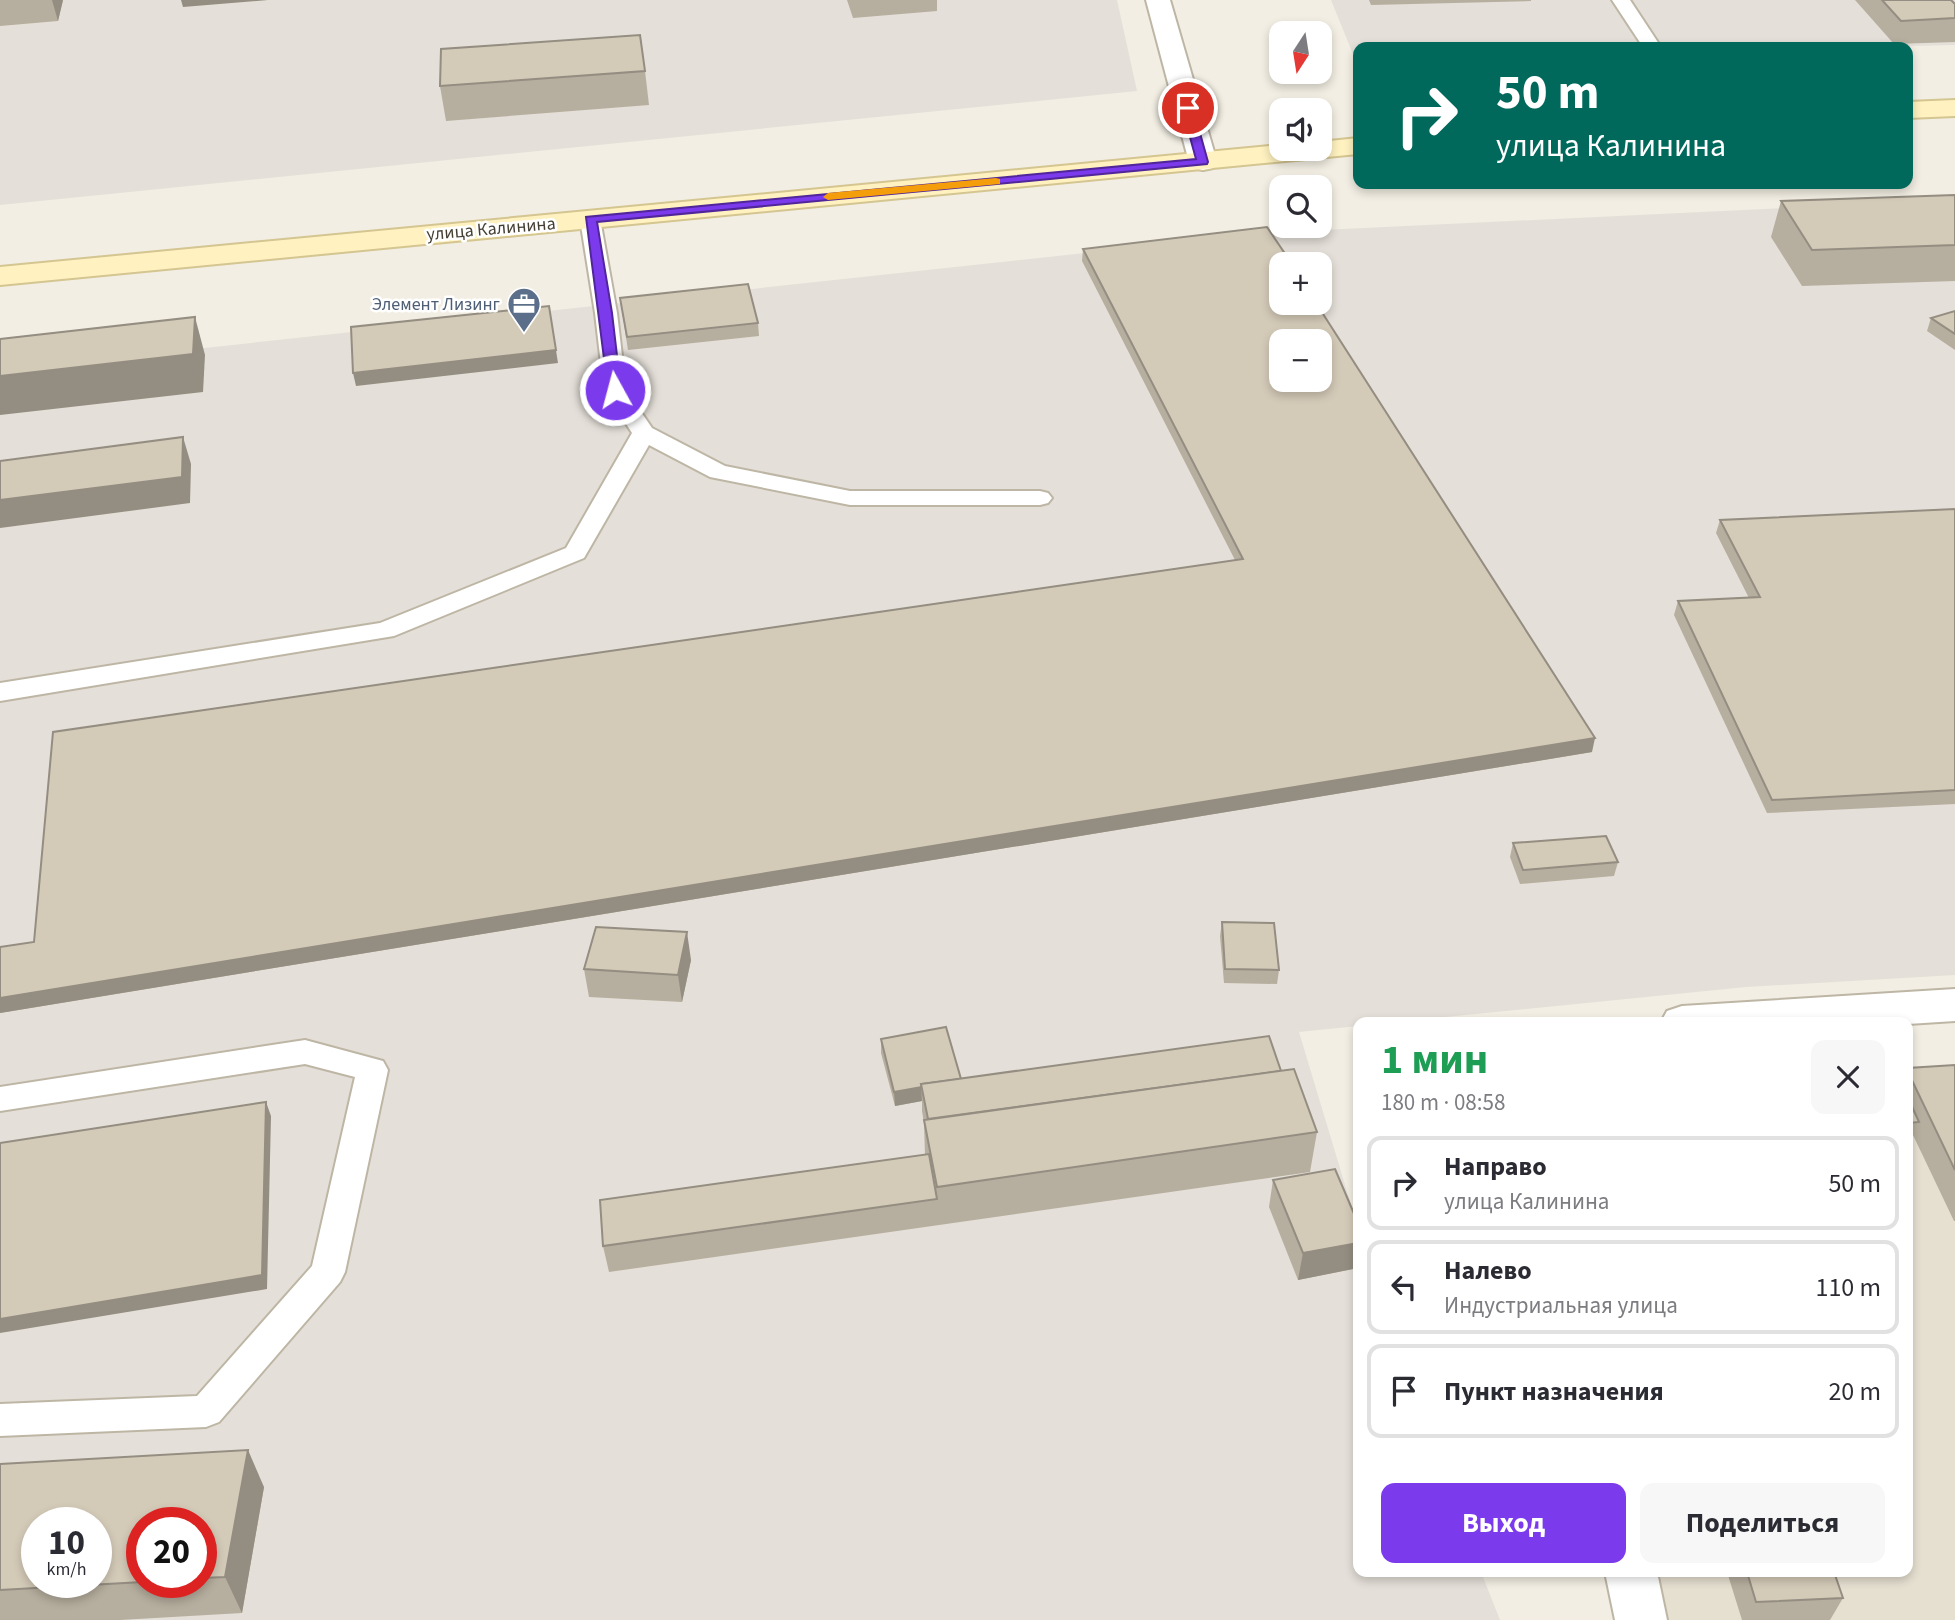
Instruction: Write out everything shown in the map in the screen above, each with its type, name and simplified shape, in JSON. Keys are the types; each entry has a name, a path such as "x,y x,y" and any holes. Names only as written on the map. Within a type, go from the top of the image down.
{"main road":[{"path":"1913,110 1955,108"},
{"name":"улица Калинина","path":"0,276 1353,147"}],"street":[{"path":"1158,0 1203,162"},
{"path":"1762,1017 1955,1005"},
{"path":"1632,1577 1642,1620"}],"lane":[{"path":"1621,0 1649,42"},
{"path":"590,219 606,313 615,390 644,433 718,472 850,498 1040,498"},
{"path":"0,692 385,630 575,553 644,433"},
{"path":"0,1099 305,1052 372,1070 328,1272 206,1411 0,1420"}],"shaded area":[{"path":"0,0 1117,0 1137,91 0,205"},
{"path":"1331,0 1955,0 1955,45 1913,46 1913,42 1353,42 1353,54"},
{"path":"1955,200 1955,975 1746,987 1445,1017 1353,1017 1353,1027 1299,1032 1353,1211 1353,1577 1483,1577 1500,1620 0,1620 0,370 1269,233 1269,238 1332,238 1332,230"},
{"path":"1955,1071 1955,1620 1668,1620 1658,1577 1913,1577 1913,1075"}],"building":[{"path":"1882,0 1951,0 1955,4 1955,18 1901,21"},
{"path":"640,35 645,71 440,86 441,49"},
{"path":"1955,195 1955,245 1812,250 1781,201"},
{"path":"1267,227 1269,238 1274,238 1284,252 1269,252 1269,315 1324,315 1595,738 0,998 0,947 34,942 53,732 1243,559 1083,249"},
{"path":"748,284 758,323 627,337 620,298"},
{"path":"549,306 556,350 353,373 351,327"},
{"path":"1955,311 1955,334 1931,318"},
{"path":"195,317 193,354 0,376 0,339"},
{"path":"183,437 182,477 0,500 0,461"},
{"path":"1955,509 1955,790 1772,800 1678,601 1760,597 1720,520"},
{"path":"1606,836 1618,862 1523,870 1513,843"},
{"path":"1222,922 1274,923 1279,970 1225,969"},
{"path":"596,927 687,932 678,975 584,969"},
{"path":"946,1027 961,1079 921,1084 922,1087 894,1092 881,1039"},
{"path":"1269,1036 1281,1071 928,1119 921,1084"},
{"path":"1955,1065 1955,1170 1913,1082 1913,1068"},
{"path":"1294,1069 1317,1132 937,1187 924,1120"},
{"path":"266,1102 262,1275 0,1319 0,1143"},
{"path":"1913,1109 1919,1122 1913,1123"},
{"path":"929,1154 937,1199 603,1246 600,1200"},
{"path":"1335,1169 1353,1211 1353,1244 1303,1253 1273,1180"},
{"path":"248,1450 225,1577 217,1577 217,1507 126,1507 126,1583 112,1584 112,1507 21,1507 21,1589 0,1590 0,1464"},
{"path":"1748,1577 1836,1577 1843,1598 1756,1602"}],"slow traffic":[{"path":"828,197 996,181"}],"place":[{"name":"Элемент Лизинг","path":"524,334"}],"route":[{"path":"615,390 606,313 590,219 1203,162 1188,108"}]}
